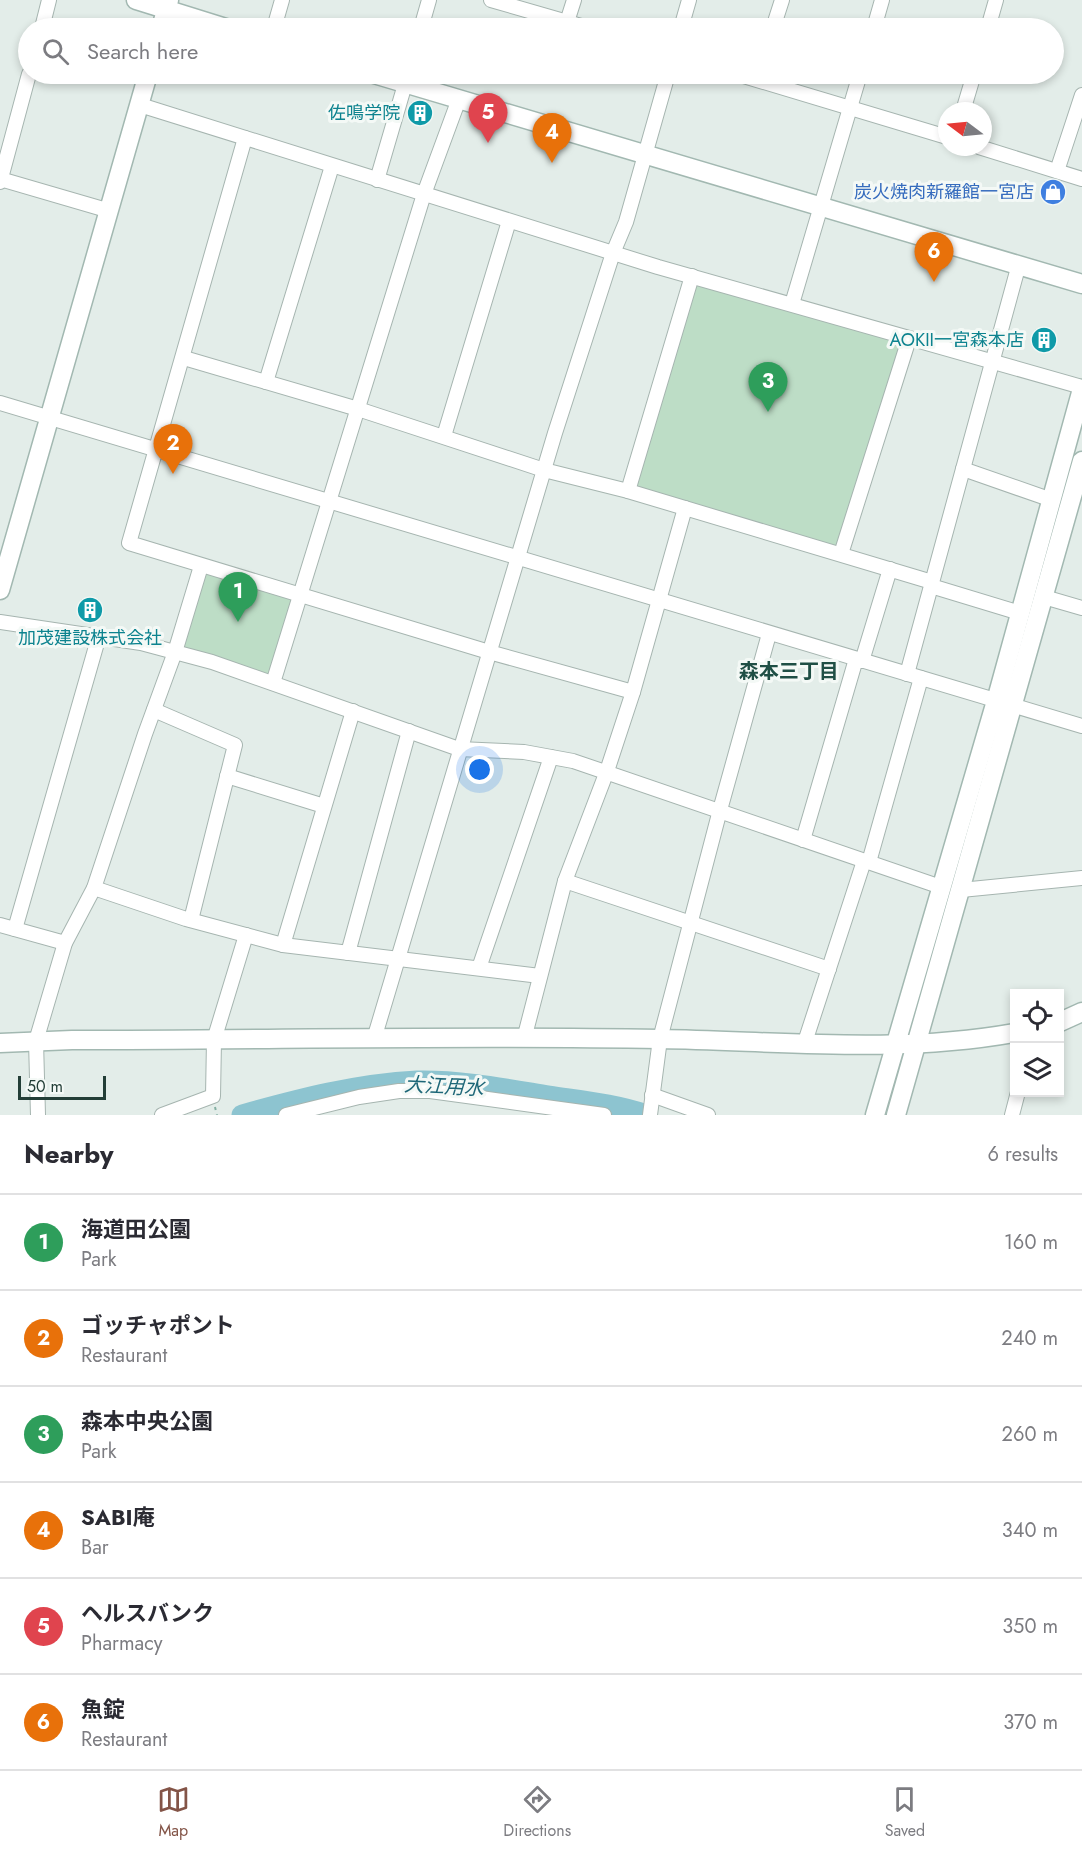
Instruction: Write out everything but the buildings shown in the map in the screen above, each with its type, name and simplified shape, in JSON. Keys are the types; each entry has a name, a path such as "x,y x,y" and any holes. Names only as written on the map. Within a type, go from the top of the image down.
{"street":[{"path":"44,18 49,0"},
{"path":"136,0 167,4 201,18"},
{"path":"277,18 282,0"},
{"path":"424,18 429,0"},
{"path":"491,0 553,18"},
{"path":"568,18 574,0"},
{"path":"684,18 689,0"},
{"path":"776,18 782,0"},
{"path":"877,18 882,0"},
{"path":"991,18 996,0"},
{"path":"26,84 0,180 110,211"},
{"path":"0,590 145,84"},
{"path":"377,180 405,84"},
{"path":"422,84 459,99 1082,284"},
{"path":"374,1039 544,470 613,253 626,222 665,84"},
{"path":"780,84 938,134"},
{"path":"792,304 857,84"},
{"path":"966,102 971,84"},
{"path":"1057,171 1082,95"},
{"path":"273,683 424,194 459,99"},
{"path":"140,105 613,253 1082,388 1067,506 1020,613 875,1115"},
{"path":"245,138 184,358 129,543 489,652 633,692"},
{"path":"992,151 1082,179"},
{"path":"266,382 332,166"},
{"path":"444,436 509,220"},
{"path":"907,674 1019,264"},
{"path":"628,491 692,276"},
{"path":"841,554 909,339"},
{"path":"184,358 358,409 544,470 628,491 841,554 1020,613"},
{"path":"0,403 1082,726"},
{"path":"896,1115 914,1045 1014,706 1067,506 1082,461"},
{"path":"963,469 1067,506"},
{"path":"524,1039 565,881 607,771 633,692 685,508"},
{"path":"34,1114 36,1041 65,943 94,888 175,652 201,566"},
{"path":"803,840 890,569"},
{"path":"1044,597 1082,608"},
{"path":"0,622 99,636 175,652 273,683 459,749 524,752 607,771 941,887"},
{"path":"708,1115 651,1104 660,1039 769,634"},
{"path":"15,929 99,636"},
{"path":"804,1045 867,862 921,678"},
{"path":"154,710 235,745 191,920"},
{"path":"282,945 353,711"},
{"path":"348,953 409,731"},
{"path":"479,968 551,757"},
{"path":"227,776 324,806"},
{"path":"961,891 1081,875"},
{"path":"565,881 829,969"},
{"path":"94,888 191,920 282,945 540,976"},
{"path":"0,925 65,943"},
{"path":"162,1115 213,1096 214,1040 246,935"},
{"path":"1064,1020 1082,1012"},
{"path":"0,1043 660,1039 804,1045 914,1045 1010,1033"},
{"path":"286,1115 359,1097 399,1091 430,1091 604,1115"},
{"path":"1012,1115 1017,1097"}],"green space":[{"path":"692,276 909,339 841,554 629,486"},
{"path":"204,571 296,596 269,676 181,647"}],"waterway":[{"name":"大江用水","path":"242,1115 351,1089 417,1081 466,1083 500,1088 611,1105 647,1115"}],"place":[{"name":"佐鳴学院","path":"420,113"},
{"name":"ヘルスバンク","path":"488,143"},
{"name":"SABI庵","path":"552,163"},
{"name":"炭火焼肉新羅館一宮店","path":"1053,192"},
{"name":"魚錠","path":"934,282"},
{"name":"AOKII一宮森本店","path":"1044,340"},
{"name":"森本中央公園","path":"768,412"},
{"name":"ゴッチャポント","path":"173,474"},
{"name":"加茂建設株式会社","path":"90,610"},
{"name":"海道田公園","path":"238,622"}],"district":[{"name":"森本三丁目","path":"789,671"}]}
